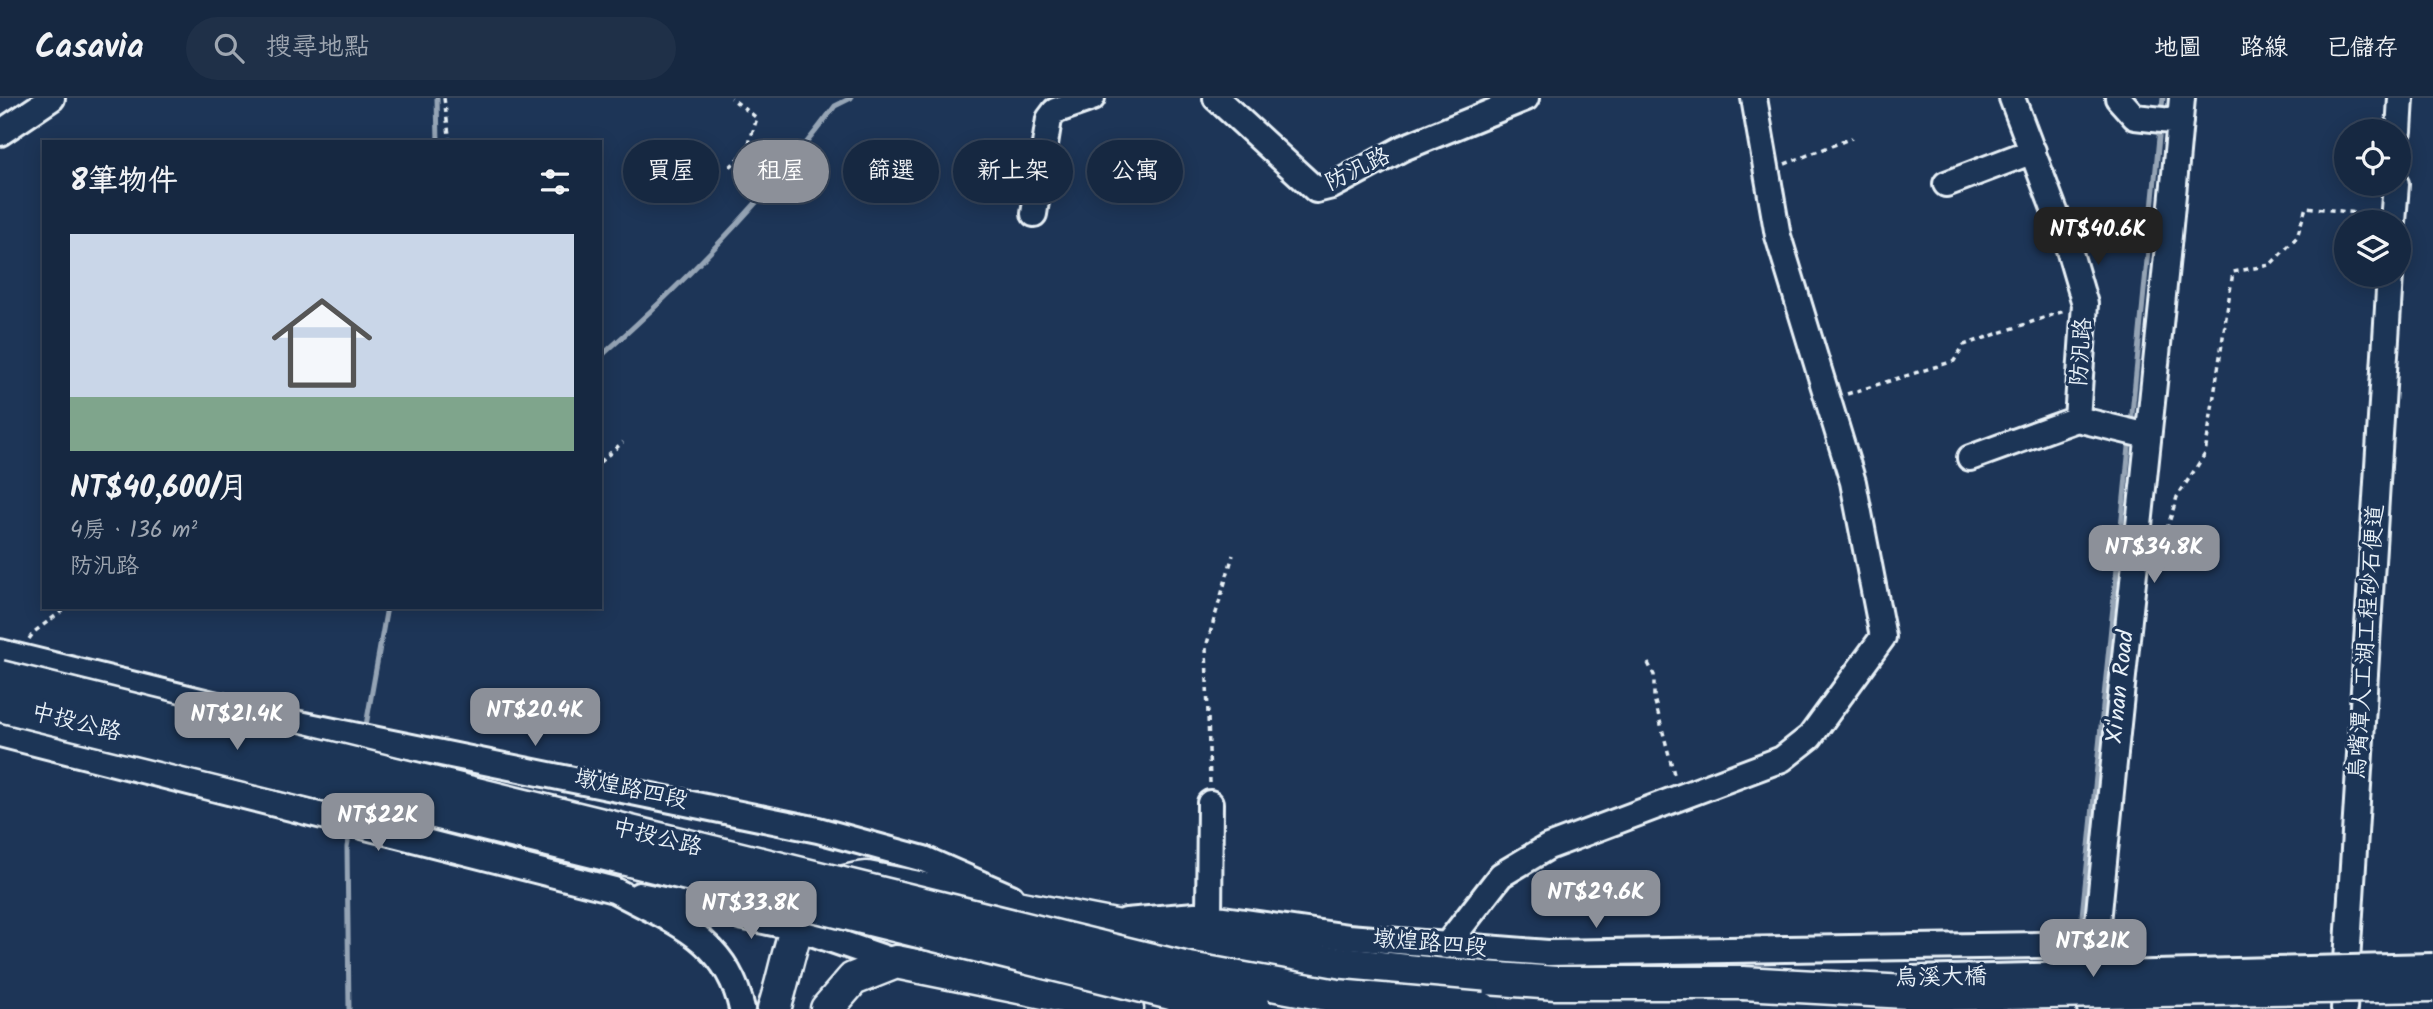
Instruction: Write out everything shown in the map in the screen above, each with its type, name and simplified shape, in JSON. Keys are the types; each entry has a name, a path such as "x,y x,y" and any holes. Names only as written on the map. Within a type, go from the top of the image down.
{"main road":[{"name":"中投公路","path":"7,662 1184,968 1337,996 1482,1009"},
{"name":"中投公路","path":"0,705 1179,995 1255,1009"},
{"path":"774,1009 803,912 829,887 848,880 867,878 1101,923 1342,964 1556,983 1743,983 1944,994 2433,985"},
{"path":"827,1009 853,979 896,962 1127,1009"},
{"path":"2046,1009 2433,1000"}],"street":[{"path":"0,133 52,98"},
{"path":"1034,214 1049,119 1055,111 1092,98"},
{"name":"防汎路","path":"1216,98 1316,190 1332,186 1404,148 1511,100"},
{"path":"1446,946 1501,875 1548,847 1782,759 1810,737 1883,637 1853,482 1778,236 1754,98"},
{"name":"防汎路","path":"2012,98 2085,304 2077,419 2148,436"},
{"path":"2118,98 2135,117 2181,110"},
{"path":"2400,119 2401,98"},
{"name":"Xi'nan Road","path":"2090,1009 2085,944 2148,436 2181,110"},
{"path":"1946,184 2033,151"},
{"name":"烏嘴潭人工湖工程砂石便道","path":"2344,1009 2389,287"},
{"path":"1970,458 2077,419"},
{"name":"墩煌路四段","path":"7,662 818,830 924,859 1047,912"},
{"path":"249,797 270,718"},
{"path":"0,734 614,890 797,928 896,962"},
{"path":"1209,917 1210,803"},
{"path":"614,890 693,933 710,946 729,969 742,1009"},
{"name":"墩煌路四段","path":"1101,923 1195,915 1349,937 1548,953 2085,944"},
{"path":"2067,1009 2085,944"},
{"name":"烏溪大橋","path":"1743,983 2433,966"}],"path":[{"path":"444,98 450,140"},
{"path":"730,167 747,150 757,118 732,98"},
{"path":"1767,171 1852,138"},
{"path":"2154,570 2177,497 2205,454 2233,272 2270,265 2297,237 2306,207 2334,211"},
{"path":"1828,400 1954,361 1964,345 2085,304"},
{"path":"602,460 623,442"},
{"path":"1210,803 1206,647 1233,555"},
{"path":"7,662 34,632 64,609"},
{"path":"1648,663 1654,676 1659,720 1681,797"}],"waterway":[{"path":"437,98 438,140"},
{"path":"602,355 694,269 753,206 835,106 851,98"},
{"path":"2161,114 2163,98"},
{"path":"2131,424 2160,127"},
{"path":"2080,936 2130,437"},
{"path":"365,731 387,609"},
{"path":"349,1009 347,847 350,830"}]}
